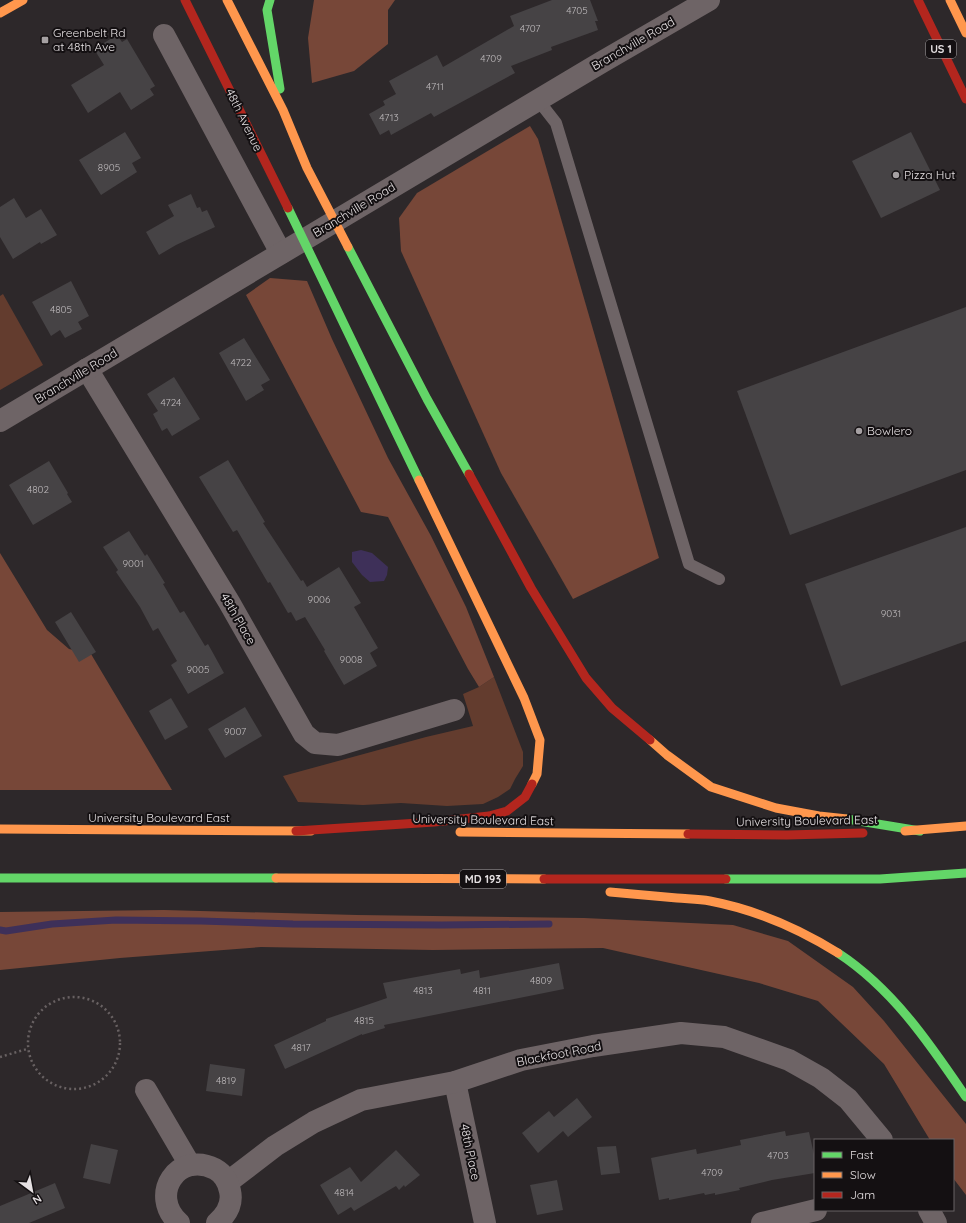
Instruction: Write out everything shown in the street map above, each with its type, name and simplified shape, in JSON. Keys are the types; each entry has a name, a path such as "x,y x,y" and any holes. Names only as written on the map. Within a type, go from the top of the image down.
{"main road":[{"path":"0,12 24,0"},
{"name":"48th Avenue","path":"185,0 304,240 524,698 540,740 538,774 525,797 507,811 489,816 434,822 296,830"},
{"path":"227,0 283,110 308,168 427,399 531,588 586,678 612,708 667,755 711,787 776,808 920,831"},
{"path":"270,0 267,10 283,110"},
{"name":"US 1","path":"918,0 966,99"},
{"name":"US 1","path":"950,0 966,33"},
{"name":"University Boulevard East","path":"452,832 787,835 920,831 966,826"},
{"name":"University Boulevard East","path":"0,829 429,831"},
{"name":"MD 193","path":"0,878 880,879 966,873"},
{"path":"472,879 575,888"},
{"path":"598,891 709,901 750,911 775,920 799,930 823,943 854,965 877,984 903,1011 927,1040 966,1097"}],"street":[{"name":"Branchville Road","path":"0,421 538,100 709,0"},
{"path":"164,35 281,253"},
{"name":"48th Place","path":"87,369 229,602 304,734 315,743 338,745 454,710"},
{"name":"Blackfoot Road","path":"228,1182 276,1146 307,1126 361,1100 455,1082 521,1060 593,1046 681,1033 724,1037 789,1060 821,1078 848,1099 881,1139"},
{"name":"48th Place","path":"455,1082 485,1223"},
{"path":"146,1090 190,1164"},
{"path":"173,1221 166,1202 167,1186 176,1173 190,1164 206,1164 221,1172 228,1182 231,1196 229,1207 224,1216 217,1223"},
{"path":"762,1223 814,1210"},
{"path":"930,1211 936,1223"}],"lane":[{"path":"538,100 556,123 689,564 719,579"}],"path":[{"path":"77,997 93,1000 106,1010 116,1022 120,1038 119,1054 113,1069 101,1081 87,1088 70,1090 55,1086 41,1077 32,1064 27,1048 28,1032 35,1017 46,1006 60,998 77,997"},
{"path":"0,1057 27,1048"}],"shaded area":[{"path":"314,0 395,0 388,10 388,44 354,71 312,83 308,38"},
{"path":"530,126 538,139 659,558 573,599 501,473 401,251 399,218 417,193"},
{"path":"270,278 307,281 332,339 388,458 431,536 466,607 494,677 479,687 468,669 388,517 361,512 246,295"},
{"path":"3,294 43,365 0,390 0,296"},
{"path":"361,550 372,553 388,567 387,575 384,581 370,582 362,575 352,562 352,552"},
{"path":"0,553 47,630 69,649 91,654 172,790 0,790"},
{"path":"494,677 523,752 523,766 510,789 498,797 483,804 447,806 401,803 363,805 298,802 283,776 426,737 473,726 463,694 479,687"},
{"path":"164,910 357,915 584,918 733,925 788,941 853,987 884,1021 966,1124 966,1195 954,1179 954,1139 929,1139 884,1064 818,1001 759,983 603,948 433,950 261,947 120,958 0,970 0,912"}],"building":[{"path":"552,0 590,0 598,21 595,21 598,30 551,47 552,50 511,66 515,73 434,117 431,113 391,135 389,130 380,135 369,114 385,105 383,101 396,94 389,81 437,55 443,67 514,26 510,16"},
{"path":"117,35 122,42 127,39 155,86 150,89 154,95 131,110 120,92 88,113 71,85 104,65 94,49"},
{"path":"125,132 141,158 132,163 137,172 101,195 79,160"},
{"name":"Pizza Hut","path":"911,132 940,190 881,218 852,161"},
{"path":"191,194 197,208 200,207 202,212 207,210 215,227 176,245 159,255 146,232 174,216 168,205"},
{"path":"14,198 26,218 41,209 57,235 41,244 40,242 13,259 0,237 0,207"},
{"path":"71,281 89,316 78,322 82,329 65,338 60,330 51,336 32,302"},
{"name":"Bowlero","path":"966,307 966,470 790,535 737,391"},
{"path":"244,338 270,380 261,385 264,390 246,401 219,353"},
{"path":"174,377 200,419 172,436 167,428 162,431 153,414 158,411 147,394"},
{"path":"228,460 265,522 263,523 301,581 303,580 307,587 339,567 361,603 354,607 378,648 370,653 377,666 344,685 305,617 296,621 291,612 288,613 270,582 268,583 237,530 233,532 199,477"},
{"path":"49,461 72,502 33,525 9,485"},
{"path":"966,527 966,641 841,686 805,584"},
{"path":"129,531 145,556 147,554 165,583 163,584 180,613 184,611 205,646 208,644 224,673 188,694 171,665 177,661 158,628 153,631 140,607 116,572 118,570 103,547"},
{"path":"71,612 96,652 79,662 55,622"},
{"path":"171,698 188,727 165,740 149,711"},
{"path":"245,707 262,736 225,758 208,729"},
{"path":"559,963 564,989 384,1025 385,1028 362,1034 285,1069 274,1045 326,1021 326,1019 387,998 383,983 460,969 461,974 479,970 480,978"},
{"path":"210,1064 245,1069 242,1096 206,1091"},
{"path":"577,1098 592,1117 568,1137 563,1131 538,1153 522,1133 549,1111 554,1117"},
{"path":"785,1131 786,1136 809,1132 814,1154 814,1173 772,1180 739,1188 740,1190 715,1195 715,1193 705,1195 704,1193 669,1200 669,1198 659,1200 651,1158 696,1149 697,1154 741,1145 740,1140"},
{"path":"91,1144 118,1150 110,1184 83,1178"},
{"path":"616,1146 620,1173 601,1175 597,1147"},
{"path":"396,1150 420,1175 399,1190 396,1186 354,1211 351,1207 338,1215 320,1185 350,1167 361,1182"},
{"path":"557,1180 563,1210 537,1215 530,1185"},
{"path":"55,1183 65,1208 29,1223 0,1223 0,1206"}],"waterway":[{"path":"0,930 6,931 52,924 116,920 293,924 549,924"}],"traffic: fast":[{"path":"270,0 267,10 280,89"},
{"path":"288,208 419,480"},
{"path":"348,247 427,399 469,474"},
{"path":"847,819 920,831"},
{"path":"726,879 880,879 966,873"},
{"path":"0,878 276,878"},
{"path":"838,953 858,967 893,1000 939,1057 966,1097"}],"traffic: slow":[{"path":"0,13 23,0"},
{"path":"227,0 283,110 307,168 348,247"},
{"path":"950,0 966,33"},
{"path":"419,480 524,698 540,740 537,774 532,784"},
{"path":"650,740 667,755 711,787 776,808 819,816 847,819"},
{"path":"905,831 966,826"},
{"path":"0,829 311,831"},
{"path":"460,832 688,834"},
{"path":"276,878 544,879"},
{"path":"610,892 710,901 744,909 792,928 838,953"}],"traffic: jam":[{"path":"185,0 288,208"},
{"path":"918,0 966,99"},
{"path":"469,474 531,588 586,678 612,708 650,740"},
{"path":"296,831 434,822 489,816 507,811 525,797 532,784"},
{"path":"688,834 787,835 863,833"},
{"path":"544,879 726,879"}],"place":[{"name":"Greenbelt Rd at 48th Ave","path":"45,40"},
{"name":"Pizza Hut","path":"896,175"},
{"name":"Bowlero","path":"859,431"}]}
